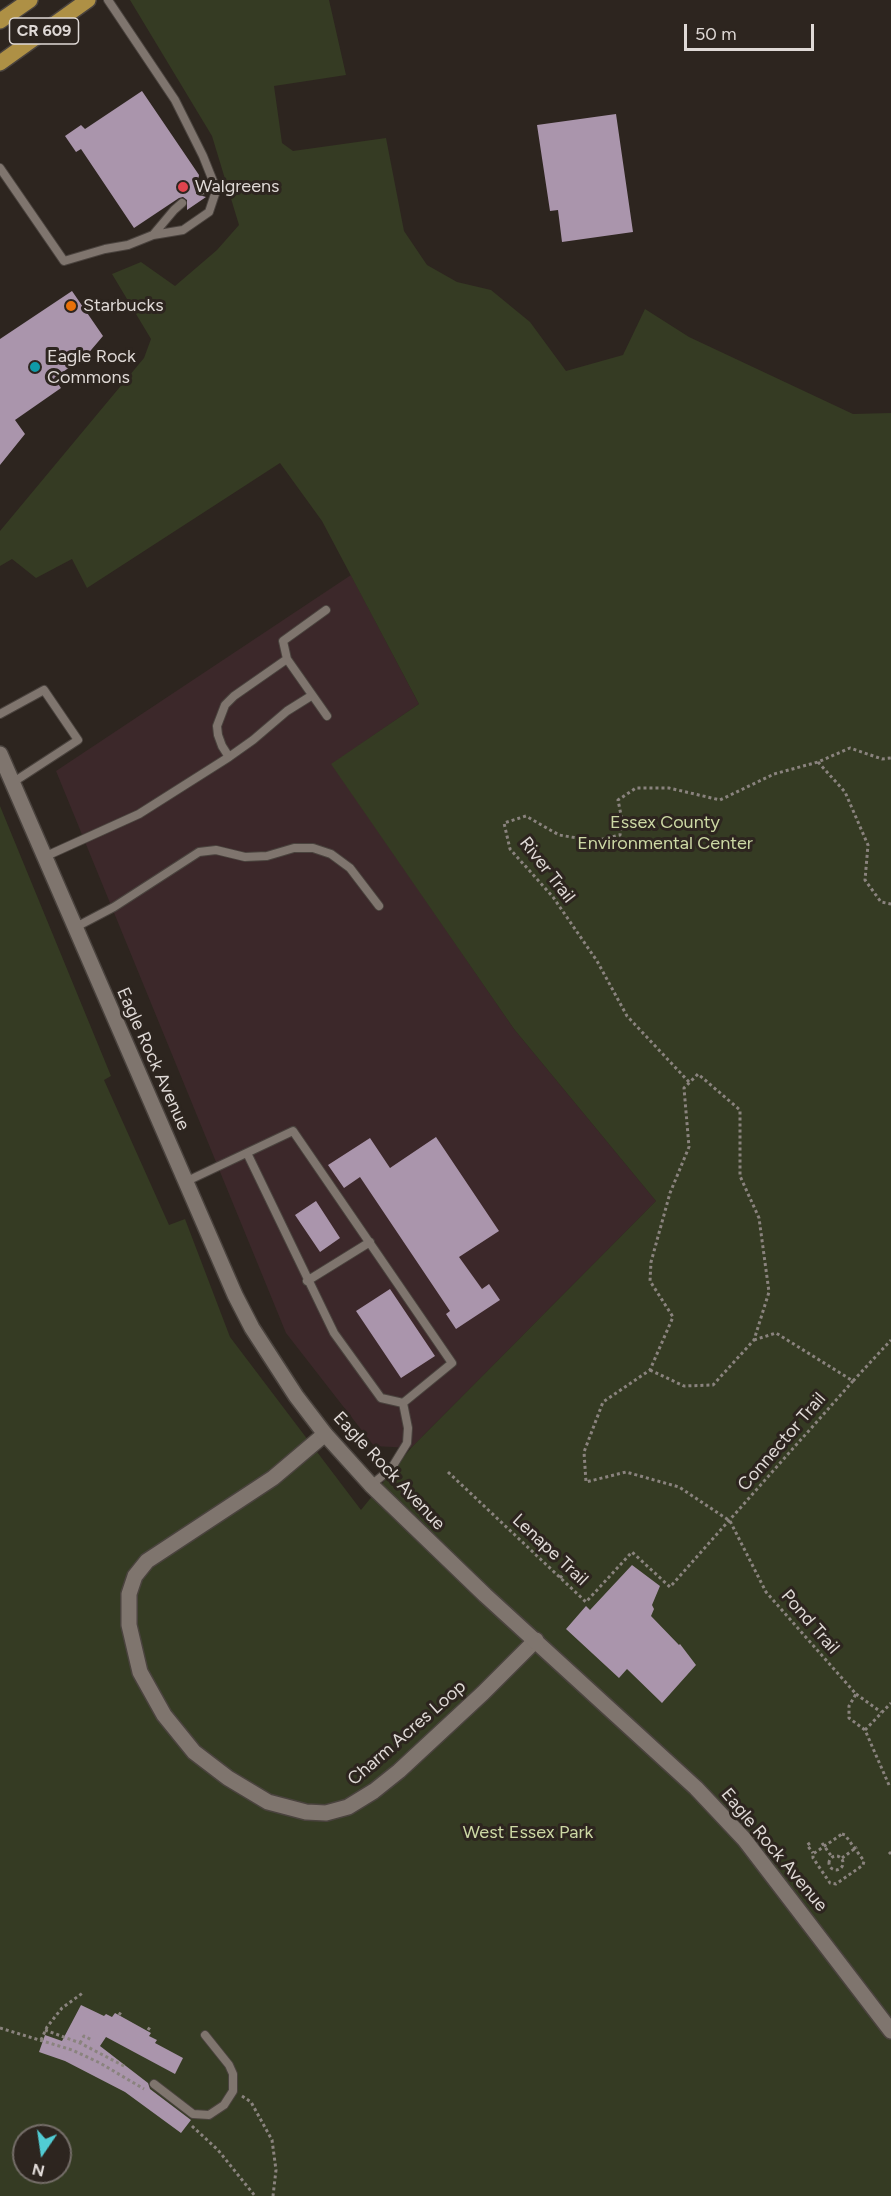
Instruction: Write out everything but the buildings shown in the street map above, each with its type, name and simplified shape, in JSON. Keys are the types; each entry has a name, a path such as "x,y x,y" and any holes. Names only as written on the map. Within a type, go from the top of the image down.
{"main road":[{"name":"CR 609","path":"0,21 30,0"},
{"name":"CR 609","path":"0,63 88,0"},
{"name":"Eagle Rock Avenue","path":"0,754 235,1295 252,1328 296,1396 325,1434 371,1485 429,1542 696,1788 744,1839 891,2031"},
{"name":"Charm Acres Loop","path":"325,1434 273,1478 147,1561 135,1576 129,1594 129,1625 140,1672 164,1715 194,1752 228,1778 268,1802 306,1812 326,1813 348,1807 374,1791 399,1771 536,1640"}],"lane":[{"path":"0,168 64,261 128,245 153,235 183,230 209,212 215,194 213,181 175,100 108,0"},
{"path":"201,191 213,181"},
{"path":"153,235 182,203"},
{"path":"326,610 283,641 287,659 327,716"},
{"path":"229,757 222,746 217,726 225,705 234,696 287,659"},
{"path":"0,714 44,690 78,740 12,783"},
{"path":"44,857 139,814 229,757 287,711 311,696"},
{"path":"74,928 114,907 200,852 216,850 244,858 294,848 313,848 331,854 350,868 379,906"},
{"path":"185,1182 294,1131 452,1363 403,1402 381,1398 334,1333 247,1153"},
{"path":"307,1281 370,1242"},
{"path":"371,1485 391,1469 407,1443 408,1428 403,1402"},
{"path":"154,2084 193,2114 216,2112 224,2105 233,2091 233,2074 229,2065 205,2035"}],"path":[{"name":"River Trail","path":"689,1082 627,1016 597,961 553,897 510,849 504,823 526,816 559,835 595,841 620,835 622,820 618,800 636,788 669,788 720,800 774,774 818,762 850,748 882,759 891,758"},
{"path":"818,762 845,792 868,844 865,880 881,902 891,904"},
{"path":"730,1521 679,1486 626,1472 586,1482 584,1452 603,1402 650,1370 673,1317 650,1281 651,1262 670,1193 689,1147 684,1088 698,1074 740,1110 740,1176 759,1218 769,1292 754,1341"},
{"path":"650,1370 684,1386 713,1384 754,1341 776,1333 853,1381 891,1340"},
{"name":"Connector Trail","path":"730,1521 853,1381"},
{"name":"Lenape Trail","path":"448,1472 586,1602 632,1552 670,1587 730,1521"},
{"name":"Pond Trail","path":"730,1521 766,1592 856,1695 881,1712"},
{"path":"560,1578 576,1561"},
{"path":"856,1695 849,1706 849,1718 865,1730 889,1785"},
{"path":"865,1730 891,1703"},
{"path":"810,1843 807,1845 813,1858 830,1883 836,1884 863,1865 864,1861 856,1848 842,1834 813,1854"},
{"path":"823,1845 832,1857"},
{"path":"842,1858 856,1848"},
{"path":"832,1857 842,1858"},
{"path":"831,1867 832,1857"},
{"path":"840,1868 843,1865 842,1858"},
{"path":"823,1873 831,1867"},
{"path":"831,1867 840,1868"},
{"path":"840,1868 846,1877"},
{"path":"41,2040 45,2030 62,2008 84,1992"},
{"path":"0,2028 41,2040 100,2063 144,2090"},
{"path":"45,2030 80,2043 124,2066"},
{"path":"80,2043 84,2036 92,2040"},
{"path":"233,2091 251,2102 273,2140 276,2170 273,2196"},
{"path":"189,2123 218,2150 255,2196"}],"shaded area":[{"path":"351,575 419,704 332,764 514,1029 656,1201 411,1448 374,1446 286,1333 56,771"}],"green space":[{"name":"West Essex Park","path":"130,0 329,0 346,75 274,86 282,143 293,151 386,138 404,231 427,265 457,282 491,290 530,322 566,371 623,355 645,309 689,337 853,414 891,413 891,2196 0,2196 0,806 111,1076 104,1080 169,1225 185,1219 230,1337 361,1510 411,1448 656,1201 514,1029 331,764 419,704 322,521 280,463 87,588 72,559 36,578 12,559 0,566 0,531 144,358 151,339 112,274 141,262 175,286 217,250 239,225 212,136"}],"place":[{"name":"Walgreens","path":"183,187"},
{"name":"Starbucks","path":"71,306"},
{"name":"Eagle Rock Commons","path":"35,367"}],"park label":[{"name":"Essex County Environmental Center","path":"665,833"}]}
